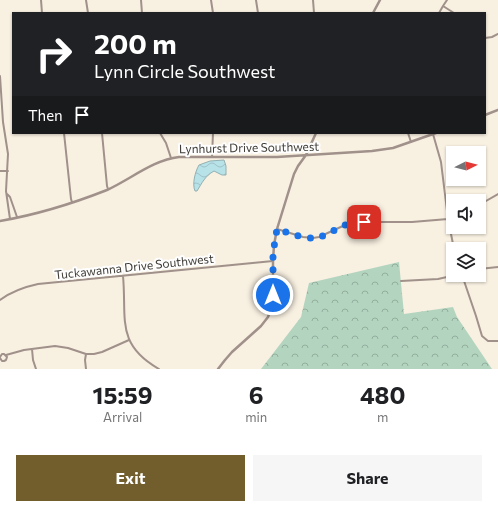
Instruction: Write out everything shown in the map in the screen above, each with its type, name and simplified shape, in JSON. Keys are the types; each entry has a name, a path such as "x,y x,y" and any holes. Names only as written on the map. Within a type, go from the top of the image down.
{"street":[{"path":"41,0 42,12"},
{"path":"86,0 88,12"},
{"path":"141,0 142,12"},
{"path":"211,0 213,12"},
{"path":"256,0 258,12"},
{"path":"313,0 314,12"},
{"path":"374,12 380,0"},
{"path":"440,12 447,0"},
{"path":"443,6 452,12"},
{"path":"486,38 498,34"},
{"path":"0,76 3,122 8,154 8,171 6,181 10,219"},
{"path":"486,115 498,110"},
{"path":"64,134 72,202"},
{"path":"102,134 108,189"},
{"path":"161,134 166,143 171,158"},
{"path":"212,157 213,134"},
{"path":"218,369 232,352 261,326 271,310 274,245 277,229 294,174 306,155 316,134"},
{"path":"408,134 411,142"},
{"name":"Lynhurst Drive Southwest","path":"0,221 54,208 108,189 160,161 171,158 276,157 372,151 393,148 431,134"},
{"path":"434,134 441,162 446,203"},
{"path":"0,171 8,171"},
{"path":"7,194 10,197 17,218"},
{"path":"486,201 498,194"},
{"path":"277,229 303,237 313,238 356,222 412,222 446,219"},
{"name":"Tuckawanna Drive Southwest","path":"0,300 19,289 38,284 273,261"},
{"path":"486,268 498,266"},
{"path":"123,276 124,322 129,340 133,347 147,362 159,369"},
{"path":"401,281 446,277"},
{"path":"464,282 482,336 488,341 498,341"},
{"path":"6,355 7,358 5,361 2,361 0,358 3,354 6,355 32,348 61,346 86,354 94,354 129,340"},
{"path":"32,348 33,360 36,369"},
{"path":"86,354 86,369"}],"green space":[{"path":"399,262 404,314 453,307 457,317 492,369 261,369 301,317 309,283"}],"water":[{"path":"224,160 226,175 222,175 214,171 206,177 197,191 195,191 194,178 199,165 210,161"}],"route":[{"path":"273,295 273,253 277,229 303,237 313,238 319,237 350,223 364,222"}]}
